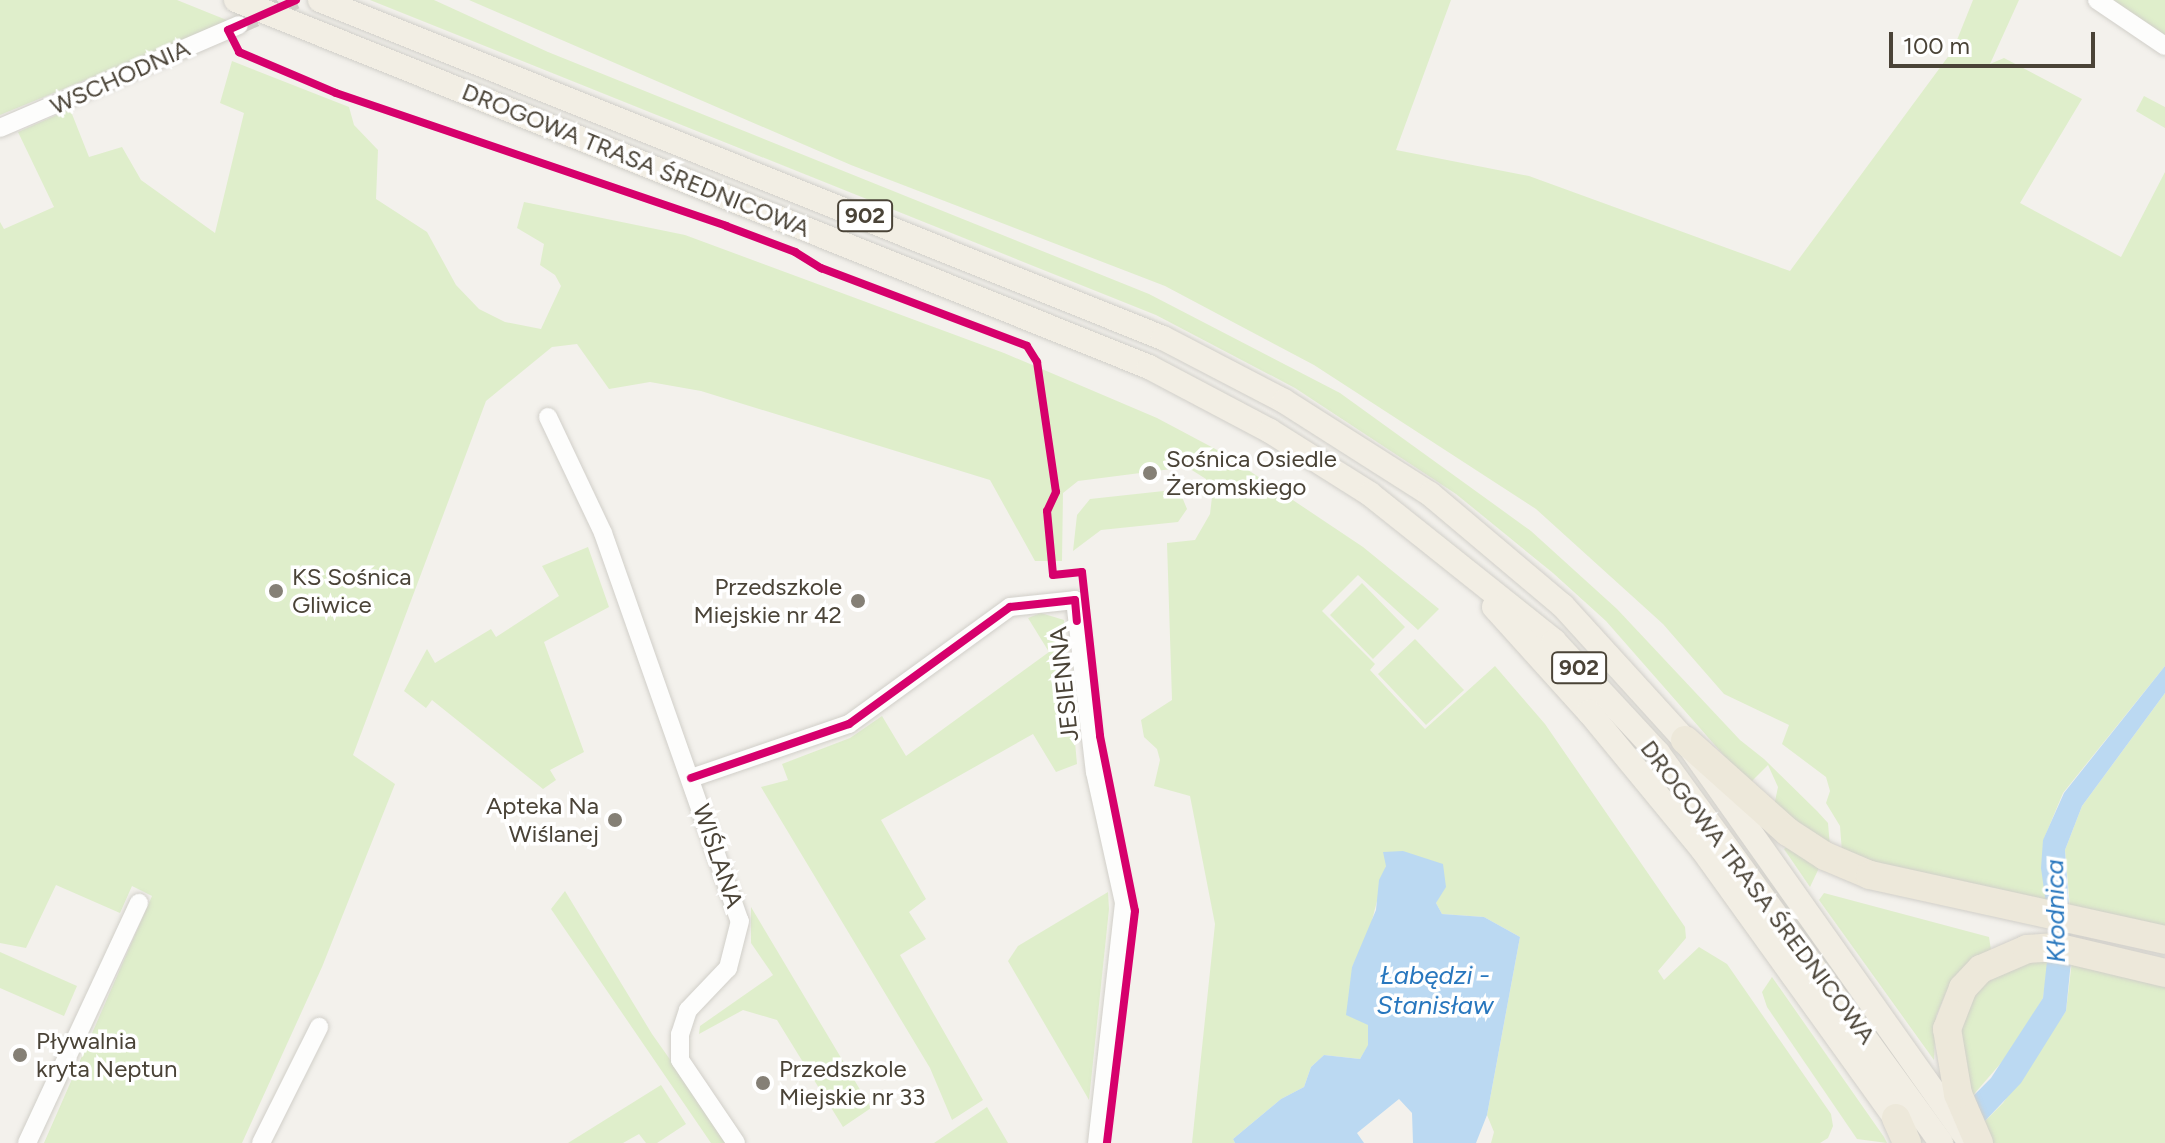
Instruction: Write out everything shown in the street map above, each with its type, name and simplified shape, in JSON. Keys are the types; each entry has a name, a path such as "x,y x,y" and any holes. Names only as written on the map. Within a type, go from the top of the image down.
{"highway":[{"path":"1685,740 1744,807 1825,856 1870,875 2165,940"},
{"path":"1979,1143 1958,1094 1947,1029 1963,988 1981,969 2027,949 2056,947 2165,973"}],"main road":[{"name":"DROGOWA TRASA ŚREDNICOWA","path":"236,0 1149,367 1270,431 1414,526 1554,641 1658,753 1711,841 1941,1143"},
{"name":"DROGOWA TRASA ŚREDNICOWA","path":"320,0 1090,306 1223,367 1387,465 1479,532 1563,606 1685,740"},
{"name":"DROGOWA TRASA ŚREDNICOWA","path":"1744,807 1971,1143"},
{"path":"1711,841 1902,1130 1914,1143"}],"street":[{"path":"2097,0 2165,46"},
{"name":"WSCHODNIA","path":"0,128 239,25"},
{"name":"WIŚLANA","path":"548,417 603,533 740,921 728,968 688,1010 680,1034 680,1060 736,1143"},
{"name":"JESIENNA","path":"691,778 849,724 1010,607 1075,600 1095,772 1124,903 1097,1143"},
{"path":"27,1143 139,903"},
{"path":"261,1143 319,1027"}],"green space":[{"path":"0,0 177,0 229,21 0,115"},
{"path":"370,0 434,0 548,52 1149,294 1340,393 1531,531 1617,609 1740,740 1764,759 1828,823 1830,847 1774,806 1778,787 1768,765 1749,784 1606,621 1553,573 1456,494 1295,388 1156,315"},
{"path":"469,0 1451,0 1396,150 1529,176 1790,271 1953,50 1973,0 2019,0 1990,64 2004,58 2082,99 2020,203 2121,257 2165,172 2165,666 2063,793 2043,841 2047,905 1943,885 1842,852 1840,826 1826,803 1830,791 1826,777 1782,744 1789,725 1724,694 1663,624 1536,509 1314,365 1165,286 851,165"},
{"path":"2112,0 2165,0 2165,35"},
{"path":"232,61 349,107 354,125 378,150 376,199 427,232 456,285 479,309 505,322 541,329 561,286 555,275 540,265 544,244 517,228 524,202 685,235 1004,353 1157,418 1221,452 1363,547 1439,609 1418,630 1358,575 1322,611 1375,664 1370,670 1425,729 1495,666 1545,724 1685,927 1686,938 1658,971 1664,980 1699,947 1727,964 1831,1114 1833,1126 1828,1138 1820,1143 1491,1143 1494,1132 1487,1115 1520,937 1484,917 1442,914 1436,903 1440,892 1386,866 1368,936 1352,967 1368,1025 1368,1046 1360,1059 1324,1055 1311,1067 1304,1087 1281,1099 1233,1139 1235,1143 1192,1143 1215,924 1190,796 1154,786 1160,760 1157,749 1144,737 1141,720 1172,700 1167,543 1195,540 1210,514 1212,497 1206,479 1187,467 1078,481 1063,493 1062,561 1035,561 990,480 701,391 650,382 609,389 577,344 552,347 486,401 353,755 395,784 322,967 242,1143 44,1143 152,896 132,886 120,913 56,885 26,948 0,943 0,222 4,229 54,207 18,132 70,109 89,157 122,147 141,180 215,233 244,113 220,103"},
{"path":"2144,96 2165,107 2165,128 2136,111"},
{"path":"1173,490 1180,492 1187,509 1178,522 1101,530 1073,551 1077,515 1090,499"},
{"path":"588,547 609,607 544,642 584,752 550,770 556,780 543,789 432,700 426,708 404,691 427,649 435,663 491,629 496,637 559,596 542,566"},
{"path":"1362,583 1405,627 1373,659 1330,615"},
{"path":"1041,613 1064,620 1077,764 1056,772 1033,734 881,820 926,899 909,912 926,939 900,955 983,1100 952,1120 930,1068 761,787 788,780 782,764 850,738 882,716 906,756 1049,652 1028,618"},
{"path":"1415,639 1464,690 1426,725 1378,674"},
{"path":"2165,693 2165,926 2070,907 2065,850 2082,806"},
{"path":"1787,847 1819,868 1810,887 1784,849"},
{"path":"565,891 652,1034 729,1143 711,1143 551,909"},
{"path":"1108,892 1109,909 1089,1100 1008,961 1018,946"},
{"path":"1824,893 1989,937 1991,950 1946,993 1936,1016 1934,1060 1819,900"},
{"path":"751,907 871,1108 843,1127 777,1020 743,1010 699,1034 700,1026 773,975 751,943"},
{"path":"0,952 77,986 64,1016 0,988"},
{"path":"2049,958 2043,998 2014,1048 1968,1101 1957,1018 1967,997 2004,966"},
{"path":"2072,961 2165,983 2165,1143 1993,1143 1981,1125 2003,1103 2066,1011"},
{"path":"1772,977 1887,1143 1857,1139 1767,1007 1762,992"},
{"path":"661,1085 686,1124 657,1143 646,1143 639,1134 623,1143 568,1143"},
{"path":"987,1107 1008,1143 934,1143"}],"water":[{"name":"Kłodnica","path":"2165,666 2165,693 2082,806 2065,850 2072,951 2066,1011 2021,1083 1964,1143 1927,1143 1991,1078 2043,998 2050,933 2041,868 2043,840 2064,793"},
{"name":"Łabędzi - Stanisław","path":"1403,851 1443,864 1446,887 1436,903 1442,914 1484,917 1520,937 1487,1115 1476,1143 1413,1143 1412,1113 1399,1099 1357,1133 1364,1143 1235,1143 1233,1139 1281,1099 1304,1087 1311,1067 1324,1055 1360,1059 1368,1045 1368,1025 1346,1015 1352,967 1376,910 1379,880 1386,866 1383,852"}],"tunnel":[{"path":"239,25 296,0"}],"cycle path":[{"path":"296,0 228,30 239,52 336,93 726,226 795,252 821,268 1027,346 1037,362 1056,492 1047,511 1053,575 1082,572 1100,736 1135,911 1107,1143"},
{"path":"691,778 849,724 1010,607 1075,600 1077,621"}],"place":[{"name":"Sośnica Osiedle Żeromskiego","path":"1150,473"},
{"name":"KS Sośnica Gliwice","path":"276,591"},
{"name":"Przedszkole Miejskie nr 42","path":"858,601"},
{"name":"Apteka Na Wiślanej","path":"615,820"},
{"name":"Pływalnia kryta Neptun","path":"20,1055"},
{"name":"Przedszkole Miejskie nr 33","path":"763,1083"}]}
